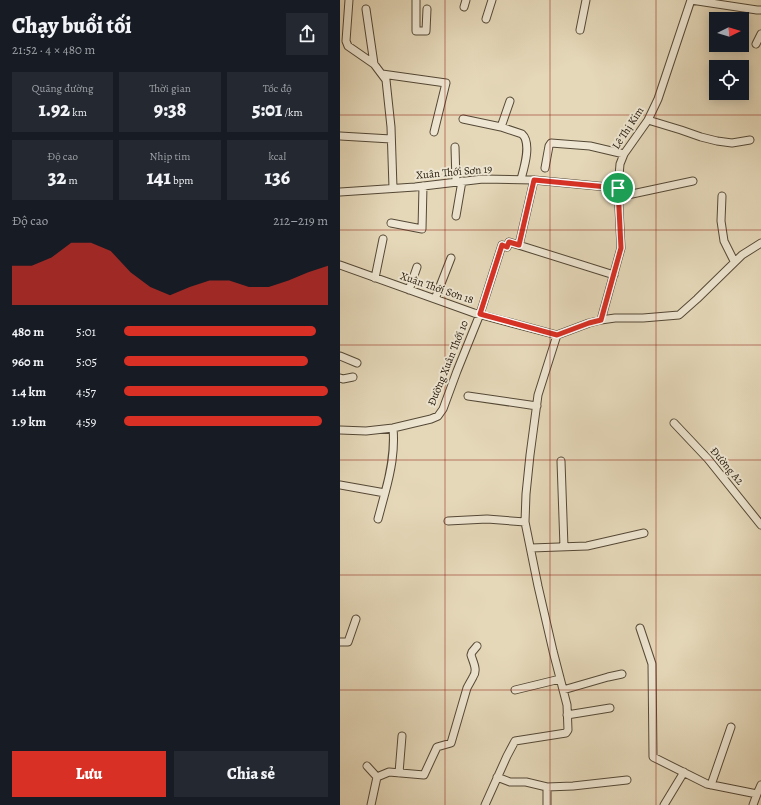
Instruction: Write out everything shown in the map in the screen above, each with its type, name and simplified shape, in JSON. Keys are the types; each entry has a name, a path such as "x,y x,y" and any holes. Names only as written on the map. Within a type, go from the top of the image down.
{"street":[{"path":"416,0 416,31 426,31 427,9"},
{"path":"486,19 492,0"},
{"path":"580,30 586,0"},
{"path":"691,0 761,10"},
{"name":"Lê Thị Kim","path":"601,320 621,248 618,197 620,164 624,154 648,120 658,99 691,0"},
{"path":"340,3 348,2 346,41 348,46 374,64 386,80 393,188"},
{"path":"366,9 374,64"},
{"path":"756,44 761,34"},
{"path":"382,74 446,83 434,132"},
{"path":"501,127 510,100"},
{"path":"462,119 501,127 522,134 525,137 526,143 525,168 522,179"},
{"path":"648,120 717,141 732,143 750,140"},
{"path":"340,136 391,139"},
{"path":"545,168 549,146 551,143 590,146 624,154"},
{"path":"455,147 459,181 456,216"},
{"name":"Xuân Thới Sơn 19","path":"340,192 423,186 483,178 522,179 618,188"},
{"path":"519,245 534,180"},
{"path":"618,197 693,182"},
{"path":"391,223 422,229 423,186"},
{"path":"722,196 720,221 724,241 734,261"},
{"path":"375,278 383,239"},
{"path":"480,314 502,245 507,247 509,242 614,275"},
{"path":"486,803 515,741 566,733 568,730 567,705 538,586 526,522 526,494 538,395 557,335 601,320 679,315 734,261 742,254 761,243"},
{"path":"436,299 451,258"},
{"name":"Xuân Thới Sơn 18","path":"340,265 480,314 557,335"},
{"path":"409,290 417,267"},
{"name":"Đường Xuân Thới 10","path":"340,430 366,431 393,428 438,416 443,408 480,314"},
{"path":"340,356 357,363"},
{"path":"340,378 343,379 353,377"},
{"path":"468,396 537,406"},
{"name":"Đường A2","path":"674,423 708,459 761,525"},
{"path":"378,519 390,474 394,449 393,428"},
{"path":"561,461 564,547"},
{"path":"340,485 385,493"},
{"path":"448,521 487,519 526,522"},
{"path":"531,548 587,546 644,533"},
{"path":"340,642 348,642 356,619"},
{"path":"640,628 652,664 653,757 707,784 757,794"},
{"path":"377,777 389,772 424,775 437,747 451,743 466,688 470,680 474,677 474,664 470,655 477,646"},
{"path":"563,690 622,674"},
{"path":"515,690 560,679"},
{"path":"568,715 610,708"},
{"path":"711,785 731,727"},
{"path":"399,773 402,736"},
{"path":"367,766 377,777"},
{"path":"664,805 684,772"},
{"path":"371,805 377,777"},
{"path":"497,777 510,782 526,782 547,787 573,786 627,780"},
{"path":"753,805 761,785"},
{"path":"547,787 547,805"}],"route":[{"path":"534,180 618,188 621,248 601,320 557,335 480,314 502,245 507,247 509,242 519,245 534,180"}]}
